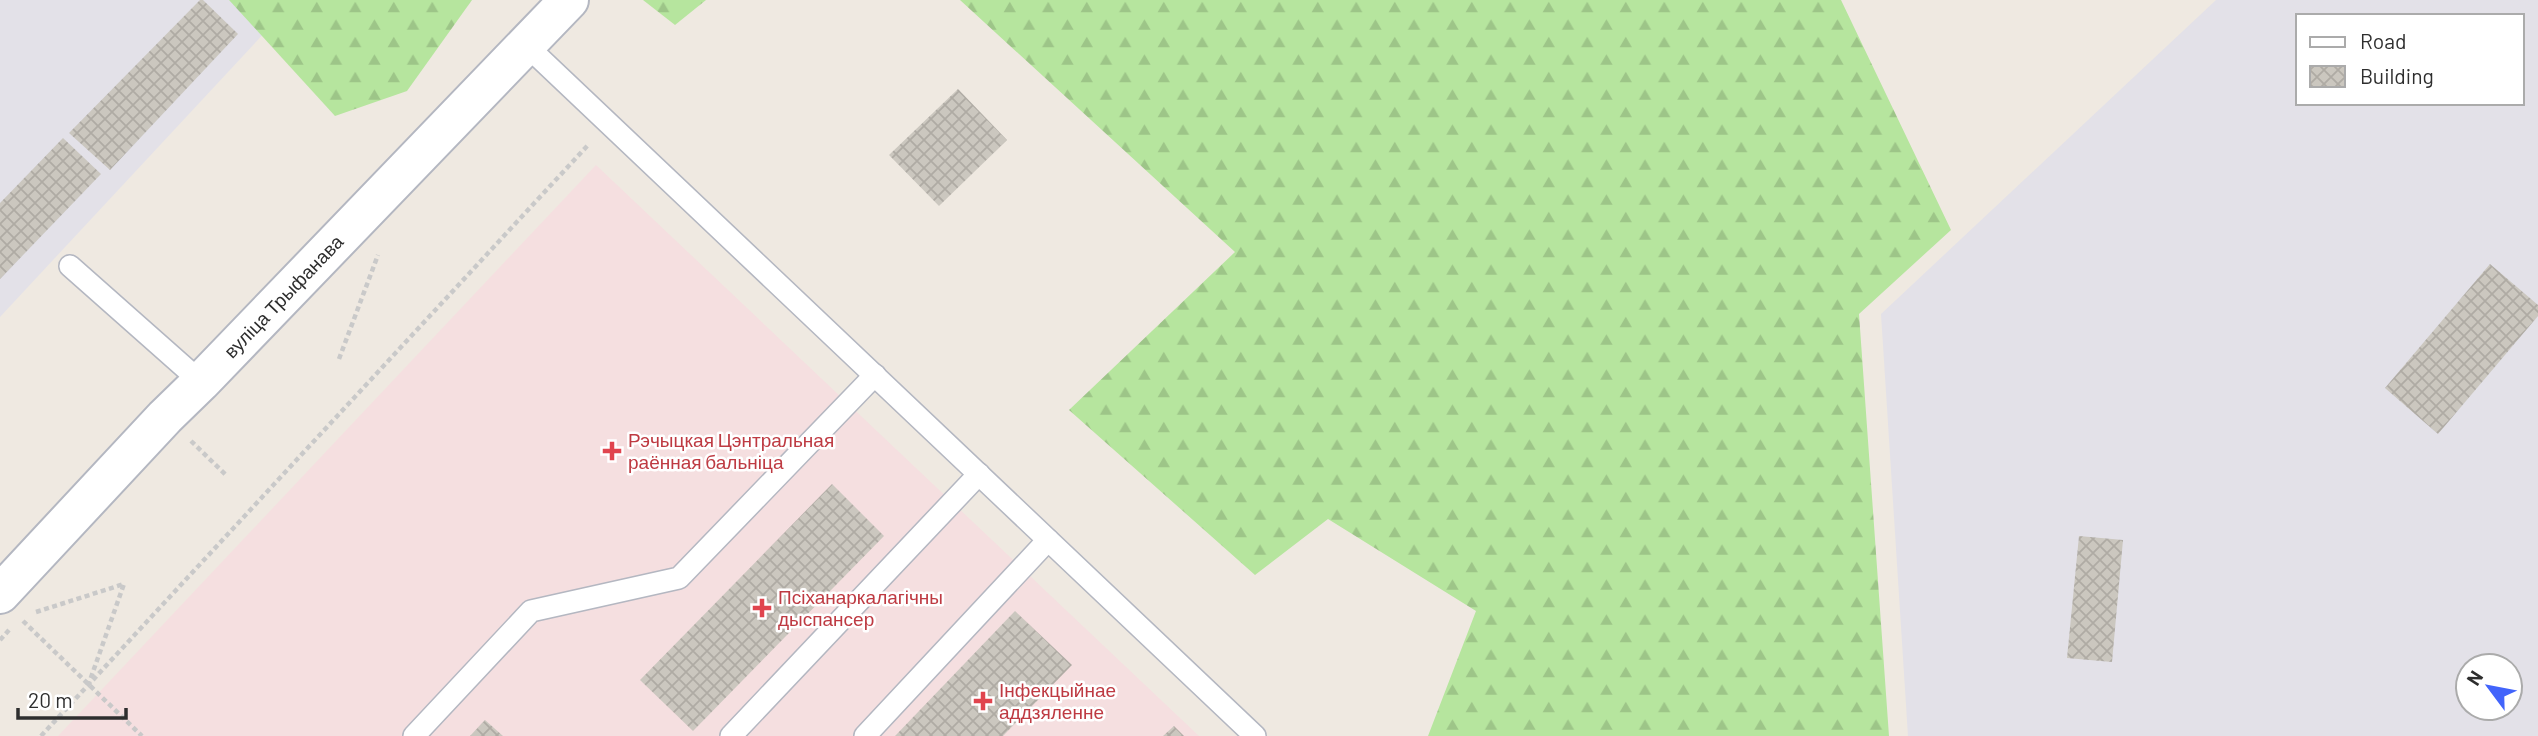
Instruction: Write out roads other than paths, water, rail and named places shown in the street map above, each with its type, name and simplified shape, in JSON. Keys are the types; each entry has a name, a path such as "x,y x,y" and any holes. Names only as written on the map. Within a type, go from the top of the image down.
{"street":[{"name":"вуліца Трыфанава","path":"10,606 165,417 527,46 555,4"}],"lane":[{"path":"527,46 1255,736"},
{"path":"70,266 201,382"},
{"path":"414,736 531,611 679,578 875,375"},
{"path":"731,736 979,474"},
{"path":"865,736 1048,540"}],"place":[{"name":"Рэчыцкая Цэнтральная раённая бальніца","path":"612,451"},
{"name":"Псіханаркалагічны дыспансер","path":"762,608"},
{"name":"Інфекцыйнае аддзяленне","path":"983,701"}]}
